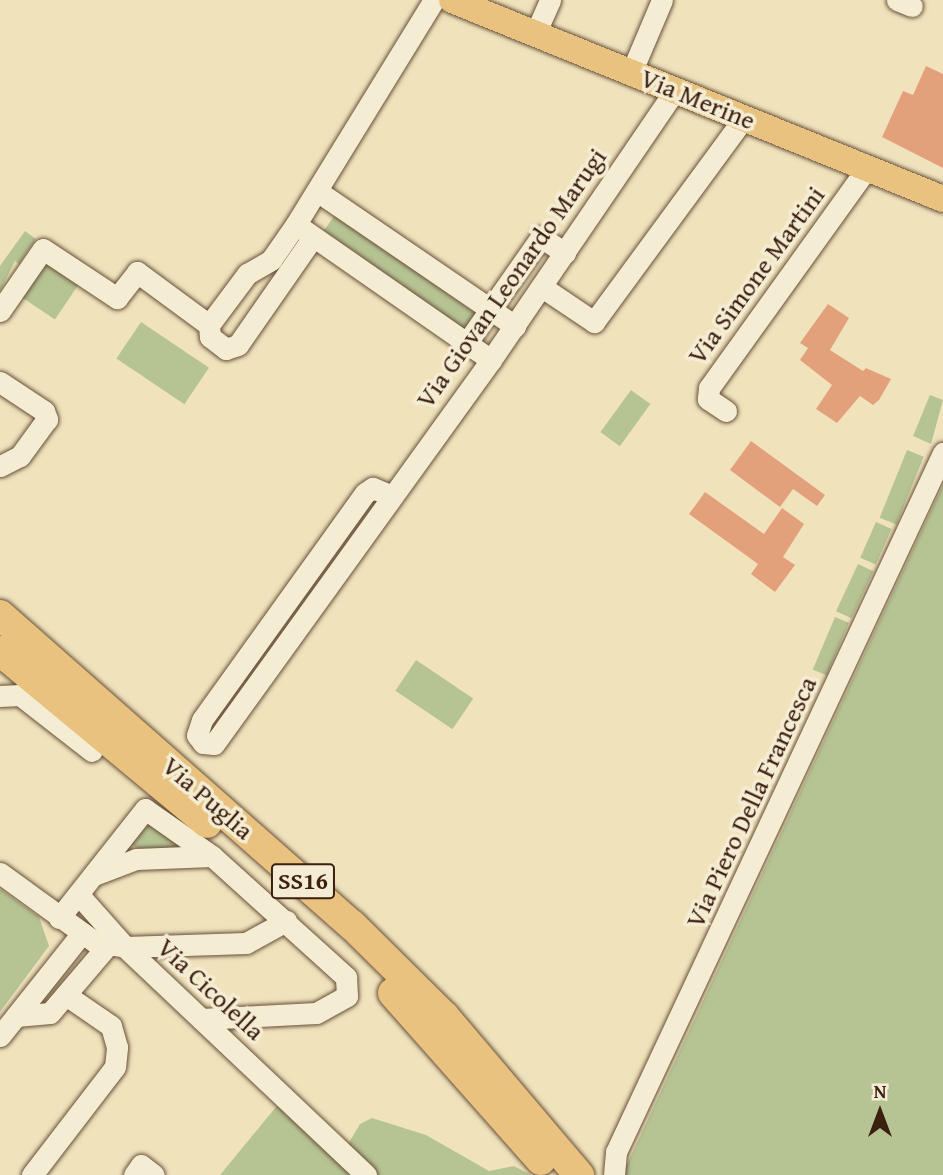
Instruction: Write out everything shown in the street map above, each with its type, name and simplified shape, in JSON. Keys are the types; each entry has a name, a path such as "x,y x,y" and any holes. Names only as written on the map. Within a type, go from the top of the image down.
{"highway":[{"name":"Via Puglia","path":"0,615 352,925 444,1016 579,1175"},
{"name":"Via Puglia","path":"0,651 339,939 416,1016 554,1175"}],"main road":[{"name":"Via Merine","path":"452,0 943,199"}],"street":[{"path":"305,230 271,260 247,274 209,325 210,337 226,349 238,345 305,230 317,191 434,0"},
{"path":"535,34 550,0"},
{"path":"631,73 663,0"},
{"name":"Via Giovan Leonardo Marugi","path":"391,496 373,488 365,493 202,720 197,735 203,743 214,744 515,326 675,90"},
{"path":"542,287 594,323 744,118"},
{"name":"Via Simone Martini","path":"726,411 708,399 709,388 869,167"},
{"path":"317,191 515,326"},
{"path":"305,230 491,360"},
{"path":"466,344 541,237 565,253"},
{"path":"1,308 43,249 117,298 137,272 209,325"},
{"path":"0,382 44,411 47,419 20,456 0,466"},
{"name":"Via Piero Della Francesca","path":"614,1175 616,1153 943,453"},
{"path":"300,584 318,598"},
{"path":"0,696 20,695 92,751"},
{"path":"59,918 145,809 212,856 286,920 345,977 347,996 316,1013 201,1019"},
{"path":"93,876 136,859 212,856"},
{"name":"Via Cicolella","path":"0,873 59,918 104,938 201,1019 366,1175"},
{"path":"78,894 104,938"},
{"path":"0,1036 16,1016 104,938 246,943 286,920"},
{"path":"16,1016 50,1013 66,995 104,938"},
{"path":"32,1175 115,1067 117,1046 111,1026 66,995"},
{"path":"134,1175 141,1165 154,1175"}],"green space":[{"path":"335,215 475,313 464,329 324,231"},
{"path":"25,231 36,239 19,264 15,261 0,291 0,266"},
{"path":"45,261 79,284 55,320 21,297"},
{"path":"141,322 209,368 184,404 116,358"},
{"path":"631,390 650,404 620,446 600,432"},
{"path":"930,395 943,400 931,444 913,436"},
{"path":"907,450 924,457 896,524 880,518"},
{"path":"943,485 943,1175 622,1175"},
{"path":"876,522 892,529 876,565 860,558"},
{"path":"858,564 873,571 851,618 836,611"},
{"path":"835,617 849,623 827,675 813,669"},
{"path":"416,660 473,699 453,729 395,691"},
{"path":"146,820 185,848 142,851 128,842"},
{"path":"0,889 39,917 49,946 0,1012"},
{"path":"280,1102 358,1175 220,1175"},
{"path":"372,1118 426,1135 489,1171 514,1166 531,1175 377,1175 347,1146 360,1124"}],"building":[{"path":"926,66 943,74 943,168 882,137 903,91 913,95"},
{"path":"828,304 849,318 830,350 863,371 866,368 891,379 873,405 860,396 837,423 816,409 832,385 800,360 808,348 800,343"},
{"path":"751,441 825,495 817,506 793,489 780,507 730,470"},
{"path":"705,492 764,534 782,508 804,524 783,557 795,565 775,592 751,574 758,564 689,514"}]}
